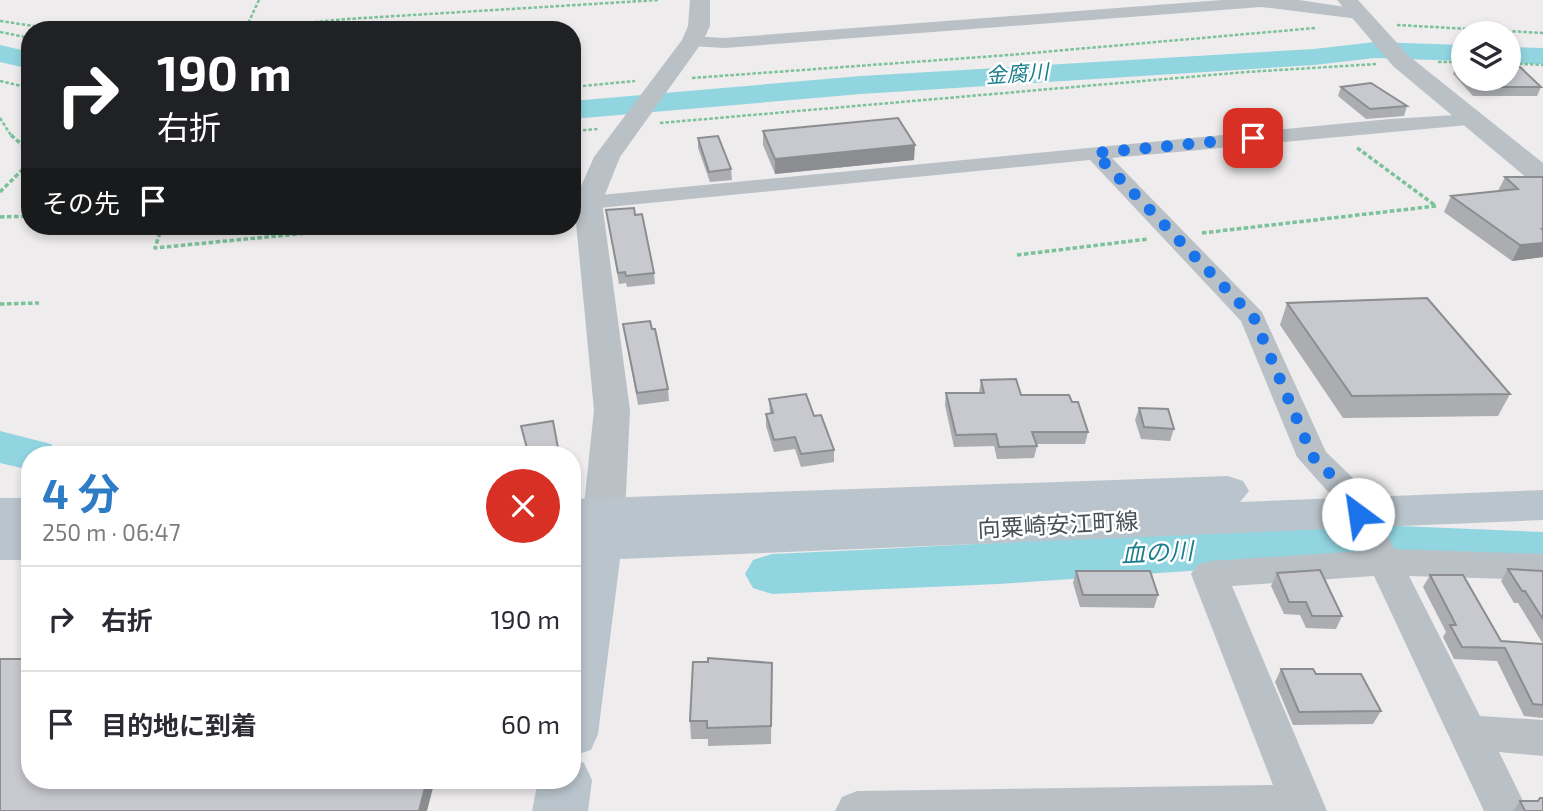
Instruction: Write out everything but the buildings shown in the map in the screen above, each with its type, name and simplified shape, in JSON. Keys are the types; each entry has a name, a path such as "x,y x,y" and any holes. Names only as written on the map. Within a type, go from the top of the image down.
{"main road":[{"name":"向粟崎安江町線","path":"1353,504 1543,480"},
{"name":"向粟崎安江町線","path":"588,529 1353,504 1543,505"},
{"path":"0,513 21,513"},
{"path":"581,619 588,529"},
{"path":"0,544 21,544"},
{"path":"560,811 564,789"}],"street":[{"path":"588,529 612,410 588,202 607,157 692,41 699,26 700,0"},
{"path":"692,41 724,43 1163,5 1261,2 1300,5 1360,16 1402,62 1543,177"},
{"path":"588,202 1332,130 1472,120"},
{"path":"1095,153 1254,318 1313,457 1353,504 1470,733 1506,811"},
{"path":"857,811 1304,807 1209,574 1384,561 1543,567"},
{"path":"1470,733 1543,738"}],"path":[{"path":"249,21 259,0"},
{"path":"327,21 658,0"},
{"path":"581,86 1009,55 1360,16 1543,33"},
{"path":"0,21 21,23"},
{"path":"0,32 21,36"},
{"path":"629,127 1246,72 1402,62"},
{"path":"1521,64 1543,65"},
{"path":"0,81 21,86"},
{"path":"0,118 13,139 21,145"},
{"path":"1017,255 1436,206 1332,130"},
{"path":"0,192 21,171"},
{"path":"0,217 21,216"},
{"path":"159,235 155,247 283,235"},
{"path":"0,304 39,303"}],"waterway":[{"name":"金腐川","path":"581,109 861,85 1314,57 1375,50 1451,53"},
{"name":"金腐川","path":"0,53 21,59"},
{"name":"金腐川","path":"1521,55 1543,56"},
{"name":"血の川","path":"0,447 21,452"},
{"name":"血の川","path":"772,574 998,564 1247,548 1399,545 1543,551"}],"route":[{"path":"1253,138 1095,153 1254,318 1313,457 1343,487 1358,514"}]}
